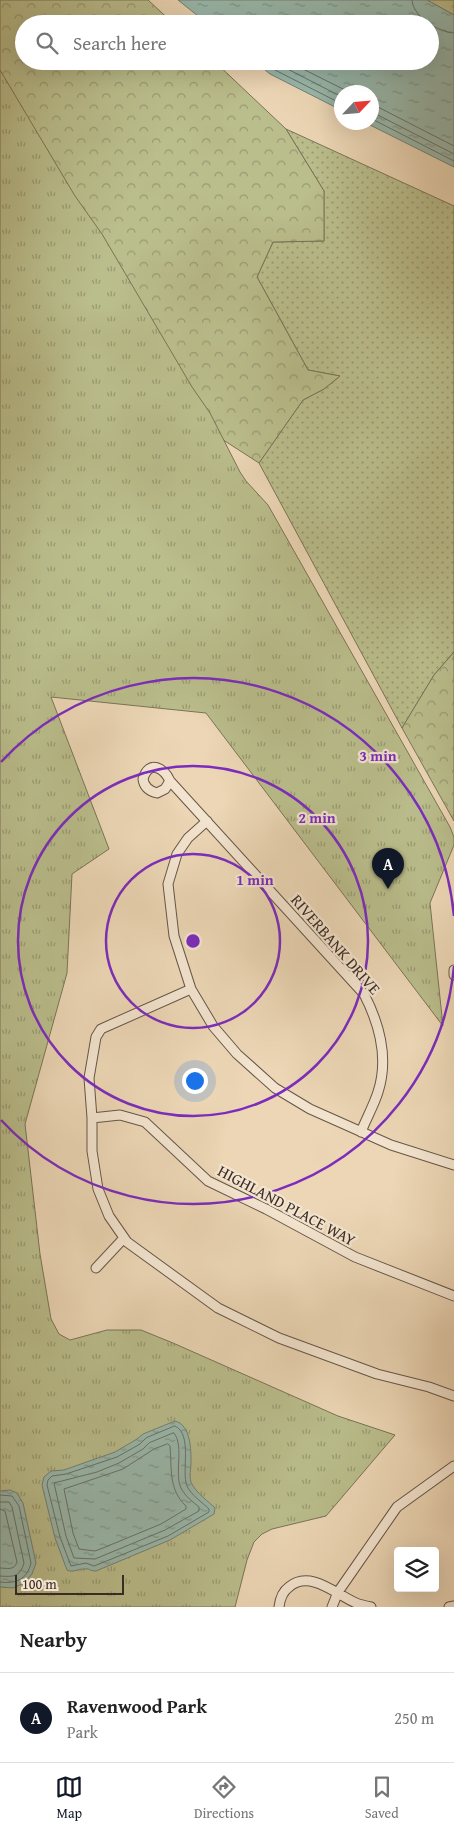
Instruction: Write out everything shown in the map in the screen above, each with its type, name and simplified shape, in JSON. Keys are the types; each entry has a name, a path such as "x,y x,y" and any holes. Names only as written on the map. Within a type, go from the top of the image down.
{"street":[{"name":"RIVERBANK DRIVE","path":"170,781 364,994 374,1014 380,1034 383,1068 378,1092 361,1132"},
{"path":"206,821 188,838 176,854 168,884 174,936 190,989 213,1026 231,1047 275,1088 310,1109 391,1145 454,1165"},
{"path":"190,989 101,1029 96,1037 89,1078 92,1151 98,1189 109,1216 127,1242 218,1308 279,1338 377,1374 429,1387 454,1396"},
{"name":"HIGHLAND PLACE WAY","path":"92,1118 120,1115 145,1122 208,1181 266,1209 355,1257 454,1296"},
{"path":"96,1268 124,1238"},
{"path":"332,1607 338,1592 397,1507 454,1466"},
{"path":"279,1607 284,1591 300,1581 312,1582 338,1592 356,1603 371,1607"},
{"path":"449,1607 454,1606"}],"green space":[{"path":"0,0 148,0 164,15 15,15 15,70 224,70 286,129 324,191 324,241 273,242 257,277 308,370 340,376 324,389 303,400 259,463 214,434 65,201 0,89"},
{"path":"427,0 454,0 454,15"},
{"path":"0,70 75,196 102,234 192,387 210,413 240,472 268,505 454,837 454,845 430,903 443,1026 206,713 51,697 109,849 72,874 67,973 25,1124 40,1254 51,1319 59,1334 70,1340 107,1330 141,1330 338,1416 395,1435 326,1516 272,1529 262,1534 254,1542 247,1560 235,1607 0,1607"},
{"path":"286,129 454,206 454,652 434,675 402,728 259,463 303,400 324,389 340,376 308,370 257,277 273,242 324,241 324,191"},
{"path":"454,652 454,821 402,728 434,675"}],"water":[{"path":"178,0 427,0 454,15 454,167 379,130 379,85 334,85 334,106 265,70 439,70 439,15 197,15"},
{"path":"175,1421 184,1427 189,1439 191,1482 199,1493 215,1508 214,1514 170,1540 96,1571 86,1569 67,1570 55,1538 42,1485 44,1477 51,1471 64,1470 115,1452 143,1434"},
{"path":"10,1490 17,1493 23,1503 36,1563 32,1574 24,1583 13,1588 0,1587 0,1491"}],"place":[{"name":"Ravenwood Park","path":"388,889"}]}
